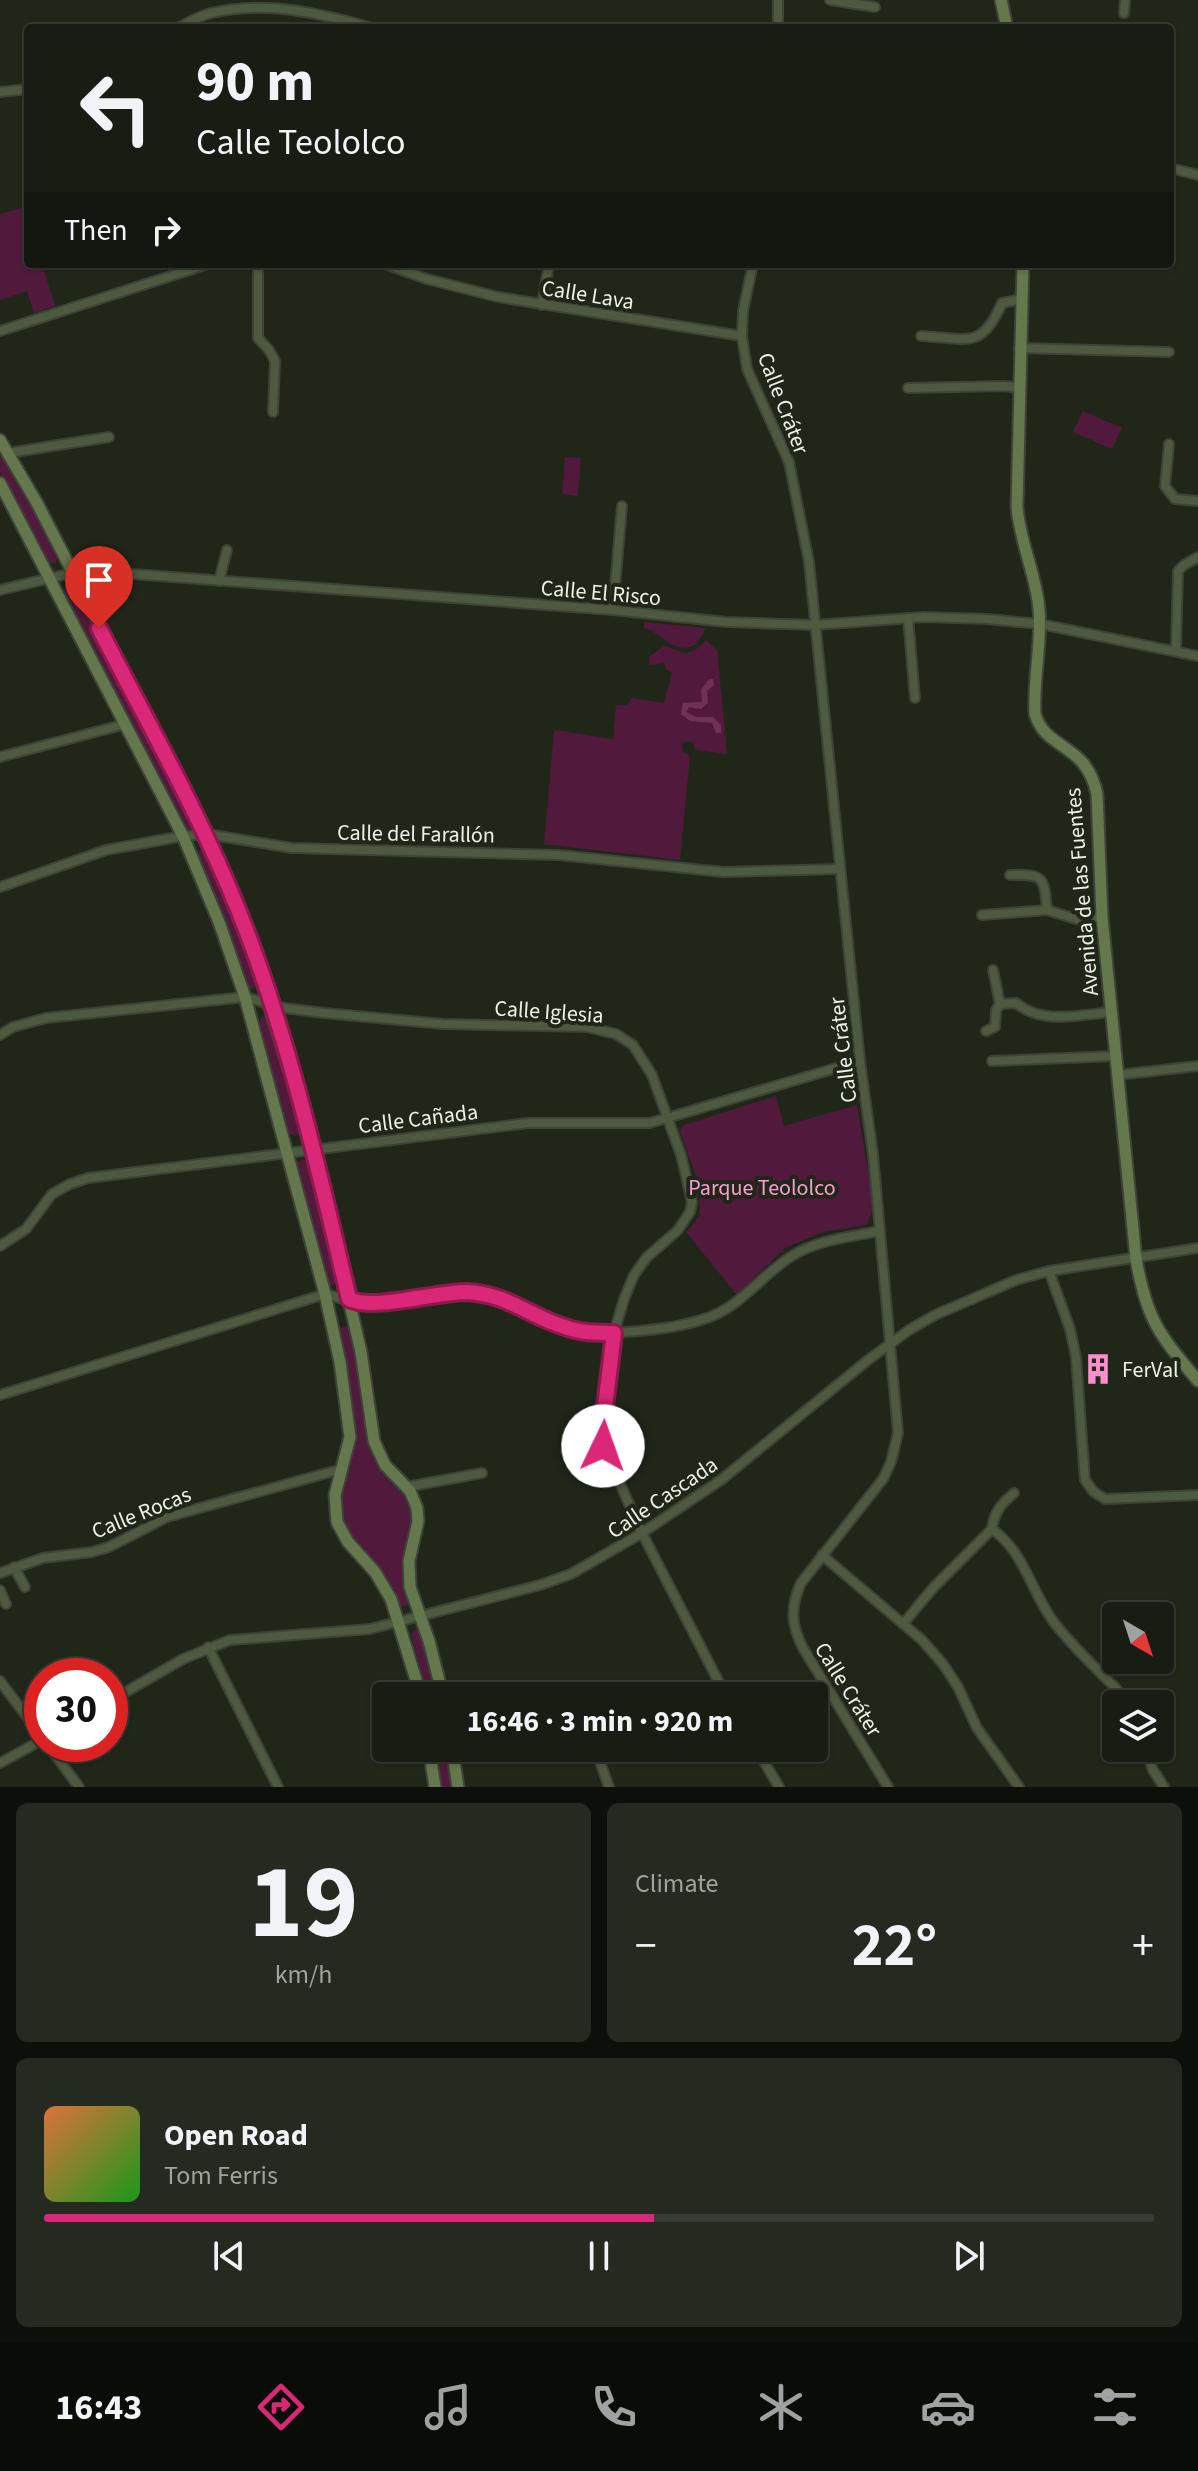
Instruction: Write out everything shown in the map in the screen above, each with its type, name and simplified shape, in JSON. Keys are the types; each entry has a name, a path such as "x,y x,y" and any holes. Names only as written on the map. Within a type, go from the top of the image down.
{"main road":[{"path":"1001,0 1006,24"},
{"name":"Avenida de las Fuentes","path":"1023,268 1018,520 1037,595 1040,624 1035,714 1038,725 1045,733 1079,757 1094,780 1102,917 1136,1259 1151,1320 1198,1381"},
{"path":"0,440 37,503 207,834 241,915 314,1149 366,1379 374,1441 385,1465 415,1501 418,1514 408,1567 410,1587 439,1682"},
{"path":"0,483 183,836 219,922 245,997 325,1294 340,1362 350,1431 335,1495 337,1522 348,1542 381,1581 395,1606 417,1682"},
{"path":"431,1762 435,1787"},
{"path":"454,1762 458,1787"}],"street":[{"path":"778,24 780,0"},
{"path":"830,0 875,7"},
{"path":"1124,13 1125,0"},
{"path":"186,24 212,12 251,5 299,9 357,24"},
{"path":"0,92 24,89"},
{"path":"1174,169 1198,175"},
{"path":"0,331 196,268"},
{"path":"258,268 258,338 275,361 273,412"},
{"name":"Calle Lava","path":"396,268 427,279 542,305 742,336"},
{"path":"542,305 548,268"},
{"name":"Calle Cráter","path":"752,268 743,311 742,336 747,369 789,462 809,562 839,869 873,1154 898,1433 883,1479 801,1583 794,1597 792,1612 794,1631 888,1787"},
{"path":"921,336 976,338 987,332 1002,303 1022,299"},
{"path":"1019,348 1169,352"},
{"path":"908,388 1019,388"},
{"path":"8,453 109,437"},
{"path":"1169,444 1165,486 1175,499 1198,501"},
{"path":"613,610 622,506"},
{"path":"219,581 227,550"},
{"path":"1176,650 1178,571 1198,557"},
{"name":"Calle El Risco","path":"0,590 50,576 119,573 613,610 726,622 814,625 964,617 1040,624 1198,656"},
{"path":"908,618 915,698"},
{"path":"0,757 126,724"},
{"name":"Calle del Farallón","path":"0,887 106,850 207,834 292,848 559,855 723,872 839,869"},
{"path":"1010,875 1035,874 1040,877 1044,882 1047,910"},
{"path":"982,915 1047,910 1076,919 1102,917"},
{"path":"986,1031 995,1027 996,1010 1000,1004 993,970"},
{"name":"Calle Iglesia","path":"0,1035 13,1027 46,1018 245,997 284,1008 443,1024 587,1027 616,1034 633,1045 645,1060 690,1188 692,1202 690,1212 678,1230 647,1257 634,1275 614,1333 602,1431 603,1446 642,1533 719,1682"},
{"path":"1000,1004 1016,1003 1028,1013 1046,1016 1111,1012"},
{"path":"992,1061 1115,1056"},
{"name":"Calle Cañada","path":"0,1246 26,1229 52,1194 70,1184 108,1174 528,1123 650,1123 860,1061"},
{"path":"1117,1075 1198,1066"},
{"path":"0,1395 131,1356 201,1331 303,1304 325,1294 365,1303 463,1292 486,1294 515,1303 564,1327 593,1333 614,1333 703,1320 738,1300 792,1255 817,1244 879,1231"},
{"name":"Calle Cascada","path":"128,1691 208,1647 230,1640 370,1629 563,1577 600,1559 721,1480 909,1330 973,1297 1016,1280 1049,1271 1198,1248"},
{"path":"1049,1271 1070,1329 1076,1357 1085,1480 1094,1492 1105,1499 1198,1495"},
{"name":"Calle Rocas","path":"0,1573 43,1558 92,1552 124,1541 167,1517 342,1469"},
{"path":"406,1487 482,1473"},
{"path":"903,1624 933,1588 992,1529 994,1515 1002,1502 1014,1493"},
{"path":"992,1529 1014,1548 1039,1599 1055,1623 1117,1690"},
{"path":"822,1555 903,1624 943,1664 958,1687 977,1728 1019,1787"},
{"path":"14,1567 25,1587"},
{"path":"0,1590 6,1604"},
{"path":"208,1647 278,1787"},
{"path":"0,1681 24,1714"},
{"path":"0,1763 24,1749"},
{"path":"60,1762 79,1787"},
{"path":"600,1762 609,1787"},
{"path":"764,1762 779,1787"},
{"path":"1150,1762 1164,1787"}],"green space":[{"path":"24,207 24,268 43,268 55,306 34,313 27,291 0,300 0,214"},
{"path":"1083,411 1122,428 1112,449 1073,432"},
{"path":"0,451 58,557 55,564 49,562 0,472"},
{"path":"565,457 581,458 578,496 562,494"},
{"path":"74,586 195,824 188,830 180,822 65,594 64,589"},
{"path":"644,622 706,628 695,645 681,648 644,628"},
{"path":"706,640 717,650 727,754 695,750 694,744 688,741 682,744 683,752 690,756 680,860 544,844 554,730 613,739 616,705 627,706 632,698 664,703 672,673 664,663 649,665 649,657 664,646 691,652"},
{"path":"208,851 234,912 257,978 254,989 248,988 199,859 198,852"},
{"path":"266,1016 298,1121 300,1130 296,1136 287,1133 259,1025 261,1017"},
{"name":"Parque Teololco","path":"776,1096 784,1126 857,1105 874,1208 866,1225 822,1232 785,1248 737,1295 686,1232 700,1216 698,1182 680,1131 684,1125"},
{"path":"306,1160 311,1169 338,1275 338,1281 331,1286 327,1283 295,1168 296,1163"},
{"path":"351,1326 370,1448 381,1468 411,1502 413,1520 404,1560 410,1601 406,1607 399,1605 385,1578 352,1539 341,1520 339,1495 352,1453 353,1430 338,1328"},
{"path":"415,1629 422,1630 435,1682 423,1682 411,1634"},
{"path":"437,1762 448,1762 452,1787 441,1787"}],"shaded area":[{"path":"709,679 713,679 714,685 707,691 708,703 701,709 689,707 686,712 696,717 713,717 721,725 721,733 716,733 712,723 690,721 681,714 683,703 702,702 701,690"}],"place":[{"name":"FerVal","path":"1098,1369"}],"route":[{"path":"99,628 207,834 241,915 314,1149 349,1299 365,1303 463,1292 486,1294 515,1303 564,1327 593,1333 614,1333 602,1431 603,1446"}]}
